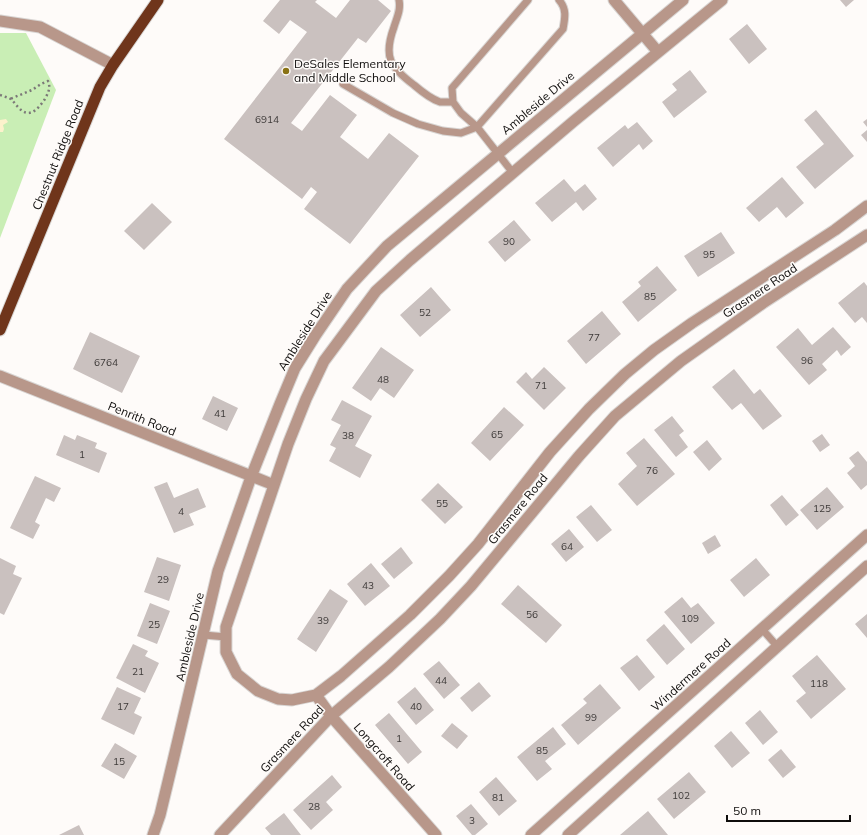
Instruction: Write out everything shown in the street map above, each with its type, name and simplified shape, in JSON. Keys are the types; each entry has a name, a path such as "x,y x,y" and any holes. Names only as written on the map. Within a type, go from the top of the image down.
{"highway":[{"name":"Chestnut Ridge Road","path":"0,330 100,87 113,65 158,0"}],"street":[{"path":"614,0 658,52"},
{"name":"Ambleside Drive","path":"152,835 160,815 218,571 251,477 295,368 315,336 347,289 387,246 683,0"},
{"path":"316,695 292,700 278,699 258,691 236,674 226,652 226,627 288,444 324,361 376,291 410,260 722,0"},
{"path":"0,20 40,27 113,65"},
{"name":"Grasmere Road","path":"316,695 341,676 410,615 449,576 478,544 550,452 589,409 625,374 654,350 692,323 835,230 867,206"},
{"name":"Grasmere Road","path":"220,835 331,716 389,667 440,619 471,586 579,456 615,416 681,361 763,303 867,235"},
{"name":"Penrith Road","path":"0,376 274,485"},
{"name":"Windermere Road","path":"532,835 867,535"},
{"path":"568,835 867,566"},
{"name":"Longcroft Road","path":"316,695 331,716 436,835"}],"lane":[{"path":"398,0 400,6 399,16 394,27 388,53 392,65 399,74 433,98 440,102 453,102"},
{"path":"513,173 477,127 461,113 453,102 452,88 528,0"},
{"path":"343,84 393,113 418,124 443,131 461,133 477,127 563,29 566,14 562,3 559,0"},
{"path":"762,629 777,646"},
{"path":"204,634 226,637"}],"path":[{"path":"0,96 10,99 19,109 28,113 35,112 48,94 50,86 48,81 32,90 10,99"}],"green space":[{"path":"0,33 26,33 56,90 0,238"}],"sand":[{"path":"6,119 8,122 3,125 3,132 0,132 0,120"}],"building":[{"path":"280,0 317,0 315,2 336,18 350,0 378,0 391,11 366,43 358,38 291,123 302,131 330,95 357,115 340,137 368,159 389,133 419,156 350,244 304,209 317,192 311,187 302,199 224,139 307,32 290,20 279,34 263,21"},
{"path":"840,0 854,0 846,7"},
{"path":"747,24 767,49 749,64 729,39"},
{"path":"690,70 707,92 674,118 662,102 677,90 672,84"},
{"path":"816,110 854,156 815,189 796,167 824,144 804,120"},
{"path":"867,119 867,127 863,122"},
{"path":"637,122 653,141 643,150 639,144 613,167 597,148 625,125 628,129"},
{"path":"867,130 867,142 861,135"},
{"path":"782,177 804,203 786,218 777,207 759,222 746,208"},
{"path":"564,179 575,192 585,184 597,199 583,211 576,202 552,222 535,203"},
{"path":"152,203 172,222 144,250 124,231"},
{"path":"514,220 531,240 505,262 488,242"},
{"path":"721,232 735,253 698,277 684,256"},
{"path":"657,266 677,290 638,322 622,302 641,286 638,282"},
{"path":"864,282 867,286 867,323 862,317 855,323 838,303"},
{"path":"431,287 451,310 420,337 400,315"},
{"path":"602,311 621,334 586,364 567,341"},
{"path":"833,327 851,347 841,356 837,350 822,364 827,370 809,385 776,347 798,328 812,345"},
{"path":"90,332 140,356 122,393 73,369"},
{"path":"381,347 414,370 394,398 380,388 371,401 352,388"},
{"path":"544,367 566,388 544,410 516,382 526,372 532,379"},
{"path":"734,369 754,394 760,389 782,416 763,430 741,403 732,410 712,387"},
{"path":"213,396 238,408 227,431 202,419"},
{"path":"342,400 372,416 355,446 372,455 360,478 329,461 336,448 330,445 341,425 331,420"},
{"path":"504,407 524,425 490,461 471,443"},
{"path":"672,416 684,431 679,435 688,447 676,457 654,430"},
{"path":"822,434 830,445 820,452 812,441"},
{"path":"64,435 75,440 77,435 97,443 95,448 107,453 99,473 56,455"},
{"path":"644,438 675,474 637,506 618,484 637,466 626,453"},
{"path":"707,440 722,459 709,471 693,452"},
{"path":"858,451 867,462 867,485 861,490 847,473 855,466 849,458"},
{"path":"35,476 61,488 54,502 46,498 35,522 40,525 33,539 10,528"},
{"path":"167,482 174,498 198,488 206,507 189,514 194,525 174,533 154,487"},
{"path":"438,483 463,507 445,524 421,500"},
{"path":"827,487 844,507 817,530 800,510"},
{"path":"782,495 799,515 786,526 770,505"},
{"path":"591,505 612,530 597,542 576,517"},
{"path":"569,529 584,547 566,562 551,544"},
{"path":"715,535 721,546 708,554 702,543"},
{"path":"401,547 413,563 394,579 381,564"},
{"path":"157,557 181,565 169,601 144,592"},
{"path":"0,558 16,566 13,574 22,578 4,615 0,613"},
{"path":"756,558 770,575 744,597 730,580"},
{"path":"371,563 390,586 365,606 347,584"},
{"path":"518,585 562,625 546,643 501,604"},
{"path":"330,589 348,601 316,652 297,639"},
{"path":"682,597 691,608 698,603 715,623 691,644 664,612"},
{"path":"150,603 170,611 157,644 137,636"},
{"path":"867,614 867,638 855,624"},
{"path":"664,624 685,649 667,665 646,640"},
{"path":"133,644 148,651 145,656 159,663 145,693 116,678"},
{"path":"637,655 655,677 639,691 620,668"},
{"path":"817,655 846,689 811,719 796,701 806,693 792,676"},
{"path":"439,661 460,685 444,699 423,674"},
{"path":"479,682 491,696 472,712 460,698"},
{"path":"600,684 621,708 578,745 561,725 587,703 583,699"},
{"path":"117,687 141,698 134,713 142,717 134,735 101,719"},
{"path":"415,687 434,710 416,725 397,702"},
{"path":"760,710 778,732 763,745 745,723"},
{"path":"389,713 422,752 408,764 375,725"},
{"path":"452,723 468,736 457,749 441,736"},
{"path":"553,727 566,744 545,761 552,769 537,781 517,757"},
{"path":"731,731 750,753 732,768 714,746"},
{"path":"115,743 137,756 124,779 101,766"},
{"path":"781,749 796,767 783,778 768,760"},
{"path":"689,772 706,792 674,819 657,799"},
{"path":"332,775 342,787 326,802 333,810 311,830 293,810"},
{"path":"496,777 517,801 499,816 479,792"},
{"path":"471,804 488,824 475,835 472,835 456,816"},
{"path":"648,811 668,835 620,835"},
{"path":"284,813 301,835 271,835 265,828"},
{"path":"79,825 84,835 59,835"}],"place":[{"name":"DeSales Elementary and Middle School","path":"286,71"}]}
